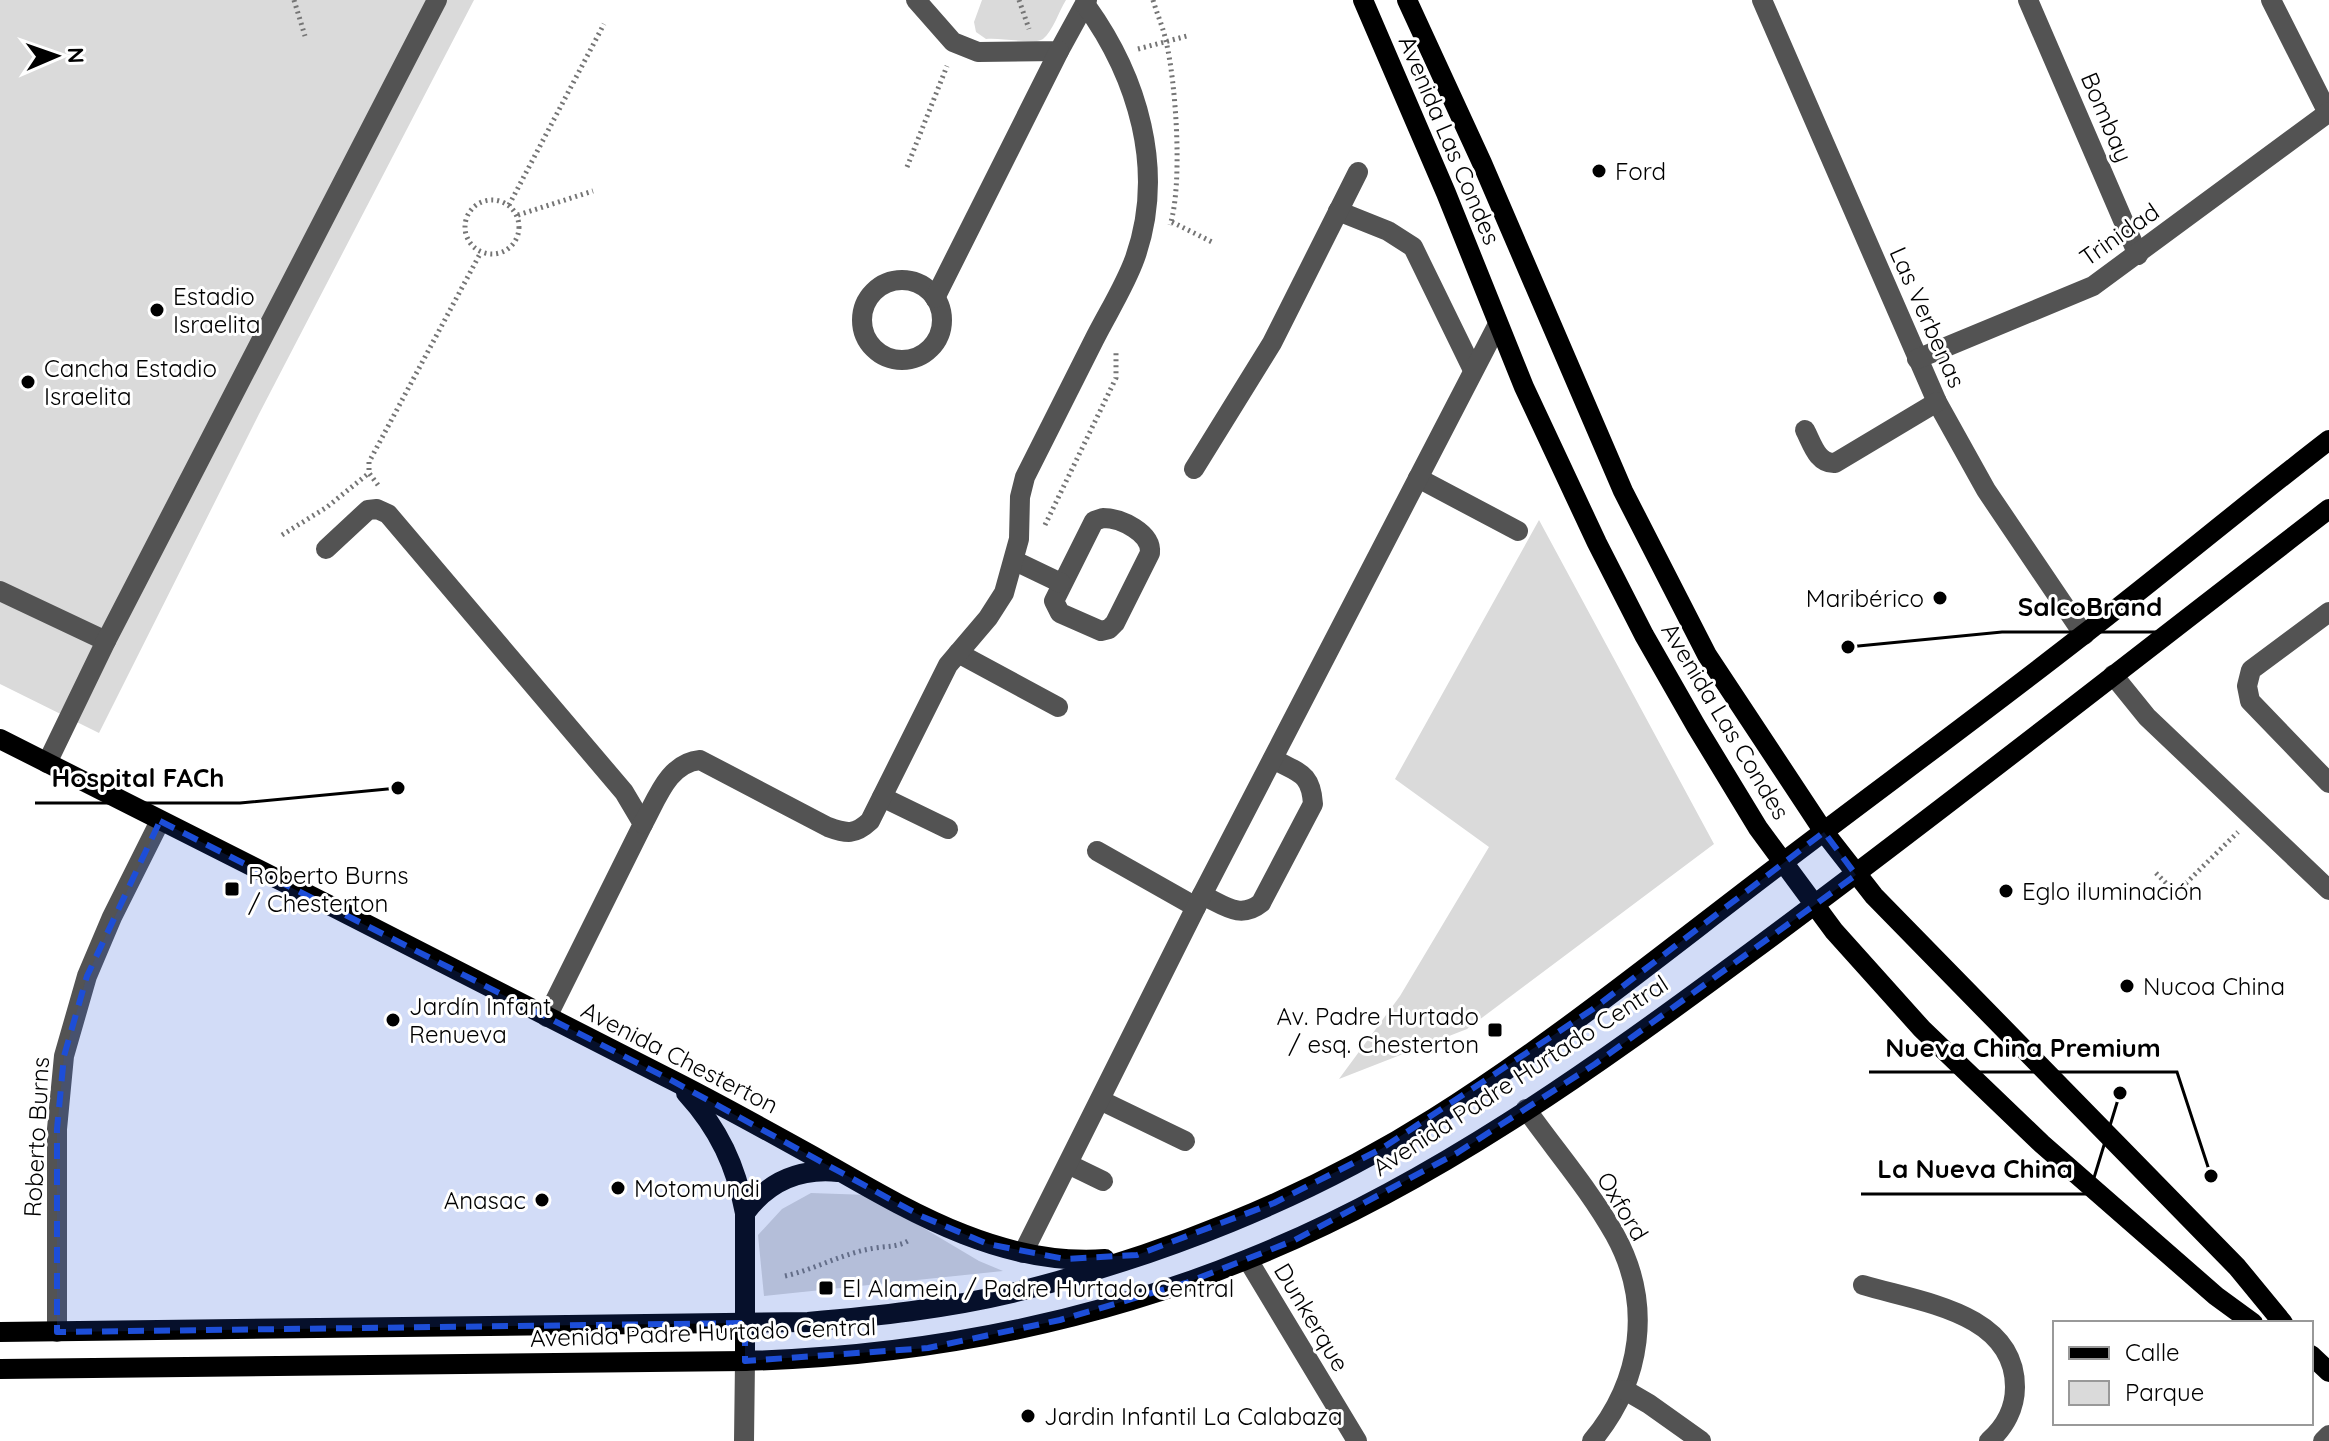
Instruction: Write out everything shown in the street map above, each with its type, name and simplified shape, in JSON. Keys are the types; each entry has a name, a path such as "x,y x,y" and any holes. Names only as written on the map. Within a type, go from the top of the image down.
{"main road":[{"name":"Avenida Las Condes","path":"1363,0 1552,449 1644,635 1750,815 1815,906 1922,1029 2031,1134 2189,1272 2250,1321"},
{"name":"Avenida Las Condes","path":"1407,0 1482,163 1623,491 1707,655 1824,832 1890,913 2237,1267 2281,1321"},
{"name":"Avenida Padre Hurtado Central","path":"0,1332 822,1321 946,1307 1010,1294 1206,1231 1328,1178 1433,1119 1593,1009 2084,635 2329,440"},
{"name":"Avenida Padre Hurtado Central","path":"0,1369 745,1361 860,1356 928,1348 996,1335 1123,1303 1248,1260 1386,1194 1526,1109 1656,1022 1856,875 2329,509"},
{"name":"Avenida Chesterton","path":"0,739 669,1079 954,1231 1023,1253 1065,1259 1137,1255"},
{"path":"669,1079 701,1110 726,1148 740,1190 745,1213 745,1361"},
{"path":"745,1213 755,1200 780,1181 810,1172 842,1172"},
{"path":"2313,1357 2329,1371"}],"street":[{"path":"47,763 106,641 437,0"},
{"path":"916,0 953,42 978,52 1059,51"},
{"name":"Las Verbenas","path":"1762,0 1937,402 1986,490 2084,635"},
{"name":"Bombay","path":"2028,0 2138,255"},
{"path":"2271,0 2328,113"},
{"path":"547,1017 643,824 673,771 688,761 700,760 828,827 847,834 860,830 870,821 948,665 988,618 1004,593 1019,539 1020,497 1025,477 1135,260 1147,202 1147,154 1139,113 1117,55 1086,2 935,298"},
{"name":"Trinidad","path":"1917,359 2093,286 2328,113"},
{"path":"1194,469 1272,343 1358,172"},
{"path":"1338,211 1388,231 1413,247 1473,370"},
{"path":"898,279 914,281 926,287 935,298 942,314 941,328 926,352 897,360 884,356 872,347 862,323 863,309 873,291 898,279"},
{"path":"845,298 863,309"},
{"path":"1023,1253 1199,901 1498,324"},
{"path":"1805,430 1820,459 1827,464 1835,463 1937,402"},
{"path":"1418,478 1518,531"},
{"path":"326,549 368,510 377,509 388,514 624,792 643,824"},
{"path":"1111,518 1147,536 1151,544 1150,553 1115,623 1109,629 1101,631 1060,613 1054,601 1061,583 1094,521 1111,518"},
{"path":"1015,561 1061,583"},
{"path":"0,591 106,641"},
{"path":"2329,612 2251,670 2247,686 2250,701 2329,783"},
{"path":"958,653 1058,707"},
{"path":"2113,675 2147,717 2329,890"},
{"path":"1097,851 1199,901 1243,913 1251,911 1261,903 1313,804 1307,778 1273,759"},
{"path":"882,797 948,829"},
{"name":"Roberto Burns","path":"57,1332 57,1129 64,1056 95,956 160,821"},
{"path":"1100,1100 1185,1141"},
{"name":"Oxford","path":"1526,1109 1606,1220 1624,1255 1637,1309 1635,1358 1625,1390 1592,1441"},
{"path":"1068,1164 1103,1181"},
{"name":"Dunkerque","path":"1248,1260 1357,1441"},
{"path":"1863,1285 1968,1317 1999,1340 2013,1365 2015,1389 2009,1415 1989,1441"},
{"path":"744,1441 745,1361"},
{"path":"1625,1390 1701,1441"},
{"path":"2323,1441 2329,1435"}],"path":[{"path":"294,0 305,36"},
{"path":"509,205 604,24"},
{"path":"1117,55 1187,36"},
{"path":"907,167 947,66"},
{"path":"518,215 593,191"},
{"path":"497,199 509,205 518,215 520,229 516,242 507,251 494,255 481,252 470,244 465,232 466,219 473,207 484,200 497,199"},
{"path":"1172,222 1212,242"},
{"path":"388,514 388,496 371,480 369,462 481,252"},
{"path":"282,535 327,507 369,473"},
{"path":"2156,873 2176,893 2253,818"},
{"path":"785,1276 852,1253 898,1245 911,1239"}],"highlighted area":[{"path":"160,821 669,1079 921,1216 988,1244 1065,1259 1137,1255 1274,1203 1381,1149 1593,1009 1824,832 1856,875 1595,1064 1457,1153 1295,1240 1186,1283 1060,1320 928,1348 745,1361 745,1323 57,1332 57,1129 64,1056 87,976"}],"green space":[{"name":"Estadio Israelita","path":"0,0 474,0 259,414 99,733 0,684"},
{"path":"982,0 1066,0 1047,35 1033,41 986,39 976,32 974,22"},
{"path":"1539,520 1714,844 1467,1029 1339,1079 1400,996 1489,847 1395,779"},
{"path":"811,1193 868,1195 979,1261 1003,1271 764,1296 758,1235 782,1209"}],"place":[{"name":"Ford","path":"1599,171"},
{"name":"Estadio Israelita","path":"157,310"},
{"name":"Cancha Estadio Israelita","path":"28,382"},
{"name":"Maribérico","path":"1940,598"},
{"name":"SalcoBrand","path":"1848,647"},
{"name":"Hospital FACh","path":"398,788"},
{"name":"Roberto Burns / Chesterton","path":"232,889"},
{"name":"Eglo iluminación","path":"2006,891"},
{"name":"Nucoa China","path":"2127,986"},
{"name":"Jardín Infant Renueva","path":"393,1020"},
{"name":"Av. Padre Hurtado / esq. Chesterton","path":"1495,1030"},
{"name":"La Nueva China","path":"2120,1093"},
{"name":"Nueva China Premium","path":"2211,1176"},
{"name":"Motomundi","path":"618,1188"},
{"name":"Anasac","path":"542,1200"},
{"name":"El Alamein / Padre Hurtado Central","path":"826,1288"},
{"name":"Jardin Infantil La Calabaza","path":"1028,1416"}]}
